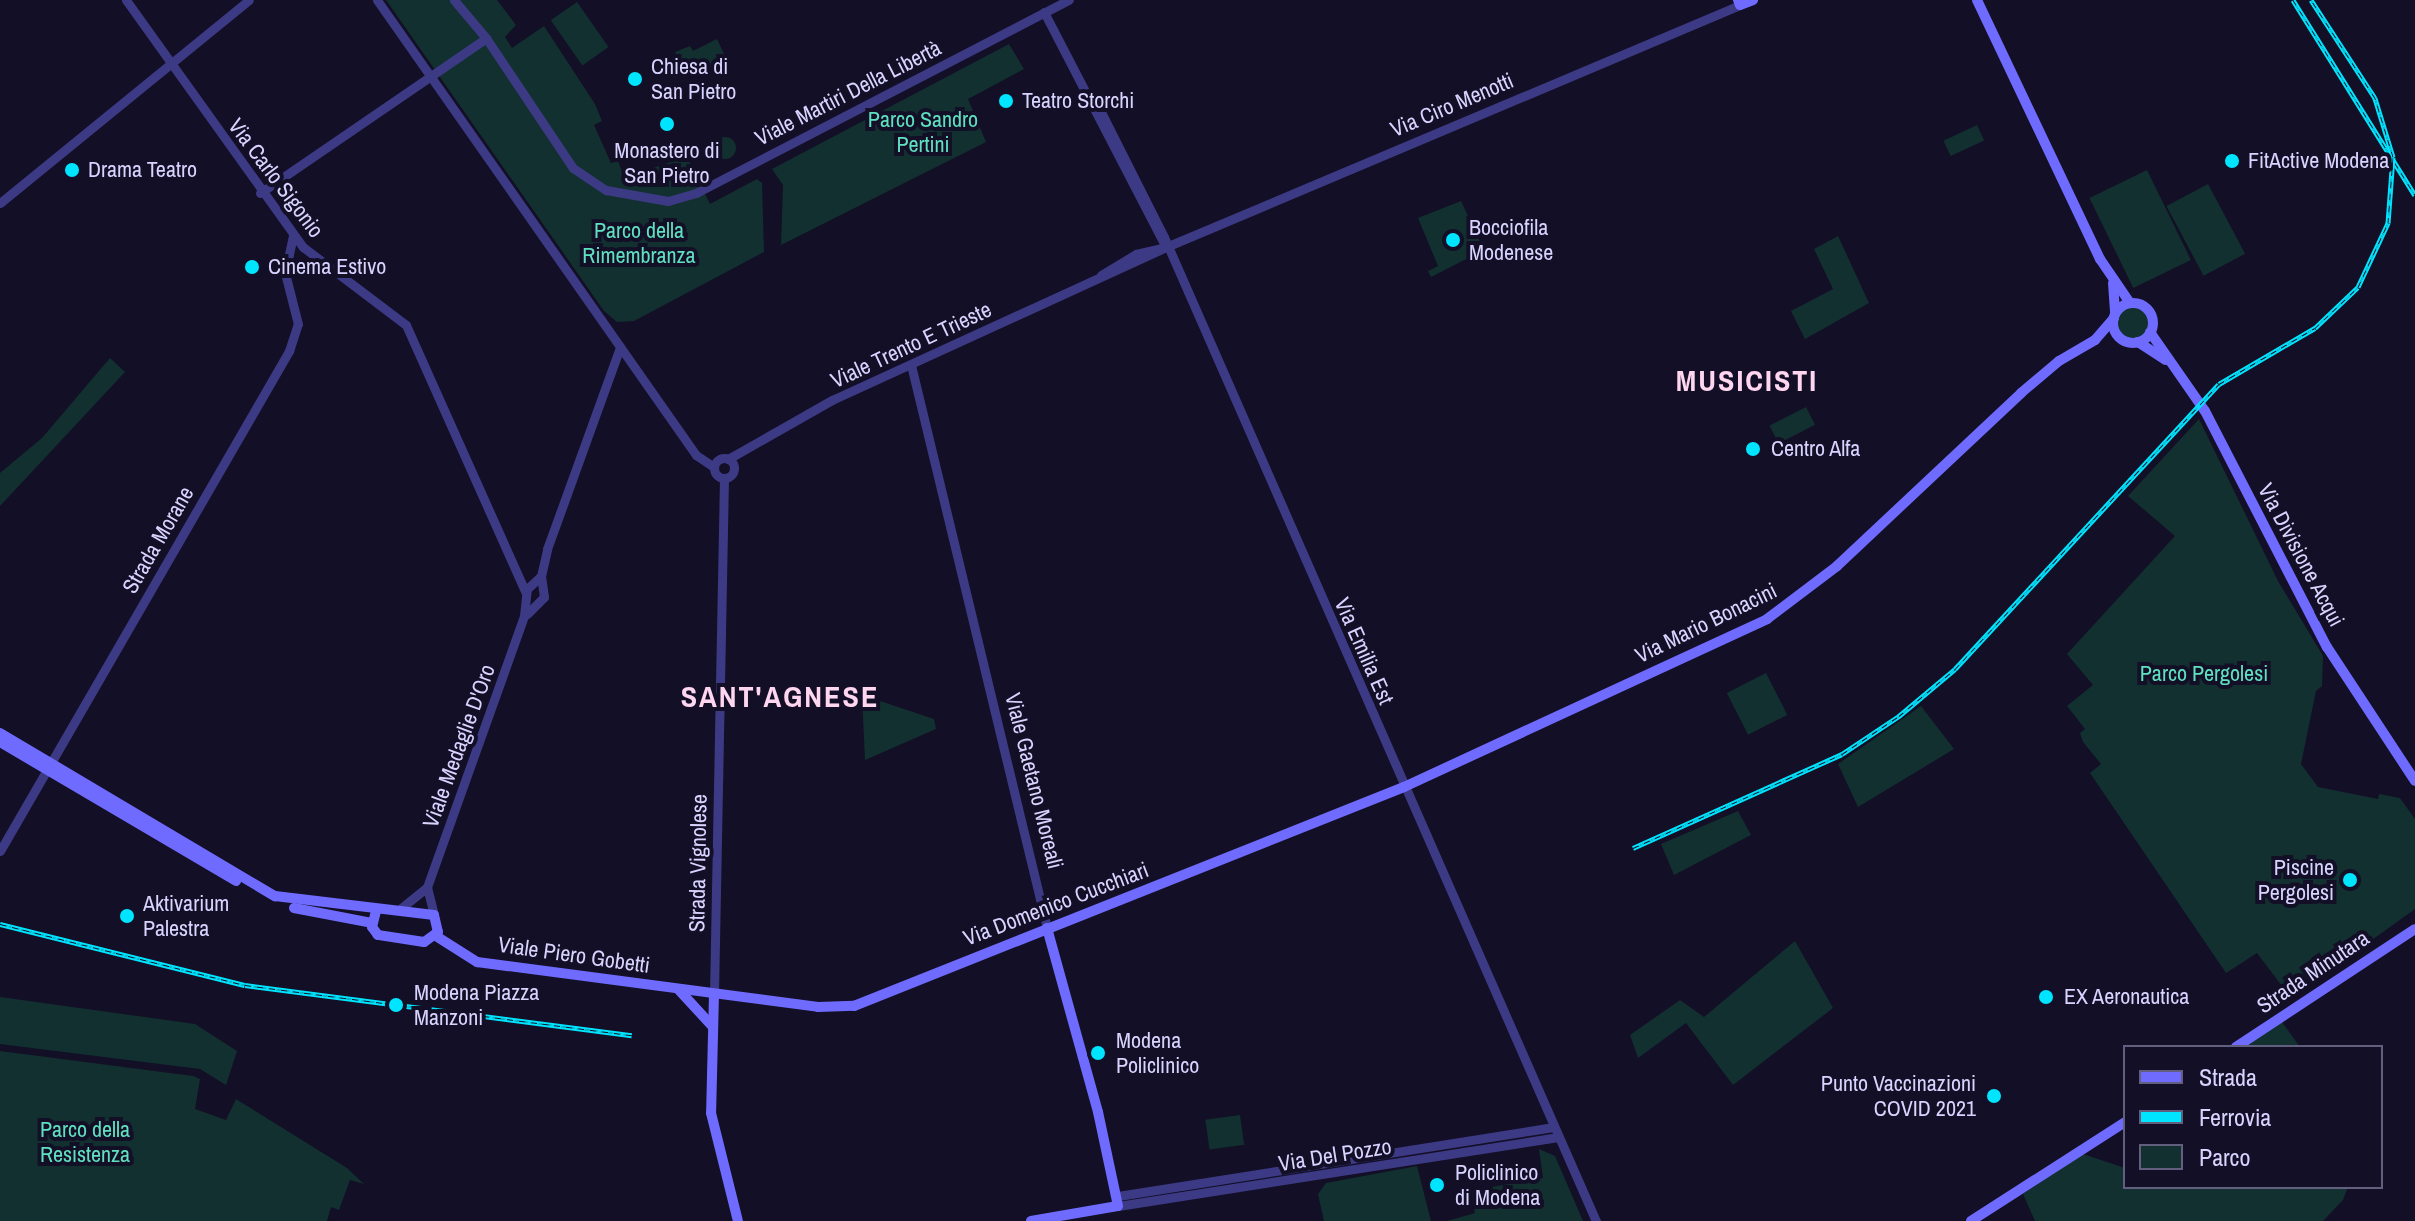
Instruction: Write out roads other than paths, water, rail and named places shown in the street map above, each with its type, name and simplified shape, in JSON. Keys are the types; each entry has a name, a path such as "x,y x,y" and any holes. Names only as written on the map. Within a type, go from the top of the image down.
{"main road":[{"name":"Via Ciro Menotti","path":"1739,3 1753,0"},
{"path":"1977,0 2113,283 2130,303 2148,310 2150,332 2138,342 2119,337 2114,316 2113,283"},
{"path":"2114,316 2130,303"},
{"name":"Via Mario Bonacini","path":"1404,787 1790,605 1890,519 2021,393 2059,361 2095,340 2114,316"},
{"name":"Via Divisione Acqui","path":"2150,332 2205,411 2327,647 2415,781"},
{"name":"Via Mario Bonacini","path":"2095,340 2119,337"},
{"name":"Via Divisione Acqui","path":"2138,342 2169,362"},
{"path":"0,733 273,902 372,923"},
{"path":"0,742 49,766"},
{"name":"Via Divisione Acqui","path":"2402,764 2415,791"},
{"name":"Via Domenico Cucchiari","path":"714,994 846,1009 1404,787"},
{"path":"123,810 275,896 376,911 400,909 434,915 439,925 436,936 424,942 386,937 373,931 376,911"},
{"name":"Viale Gaetano Moreali","path":"1047,928 1118,1201"},
{"name":"Strada Minutara","path":"2239,1045 2414,929"},
{"name":"Viale Piero Gobetti","path":"436,936 471,961 714,994"},
{"path":"677,989 713,1027"},
{"name":"Strada Vignolese","path":"714,994 712,1120 738,1221"},
{"path":"1971,1221 2123,1123"},
{"path":"1031,1221 1118,1201"}],"street":[{"name":"Via Carlo Sigonio","path":"126,0 293,236 313,257 406,325 516,573 534,589"},
{"path":"0,203 249,0"},
{"path":"377,0 696,455 724,478"},
{"path":"260,193 486,38 454,0"},
{"name":"Viale Martiri Della Libertà","path":"486,38 573,168 606,190 668,201 696,193 1069,0"},
{"name":"Via Ciro Menotti","path":"1166,247 1739,3"},
{"path":"1044,12 1156,237 1166,247"},
{"name":"Via Emilia Est","path":"1094,98 1166,247 1596,1221"},
{"name":"Strada Morane","path":"0,851 289,351 298,324 285,273 293,236"},
{"name":"Viale Trento E Trieste","path":"714,467 832,400 1166,247"},
{"name":"Viale Medaglie D'Oro","path":"427,887 620,347"},
{"name":"Viale Gaetano Moreali","path":"911,365 1047,928"},
{"name":"Viale Trento E Trieste","path":"724,478 745,451"},
{"path":"728,459 734,469"},
{"name":"Strada Vignolese","path":"714,994 724,478"},
{"path":"400,909 427,887 434,915"},
{"name":"Via Del Pozzo","path":"1118,1201 1556,1132"}],"railway":[{"path":"2293,0 2415,195"},
{"path":"1633,848 1842,754 1899,716 1955,669 2219,384 2315,328 2358,287 2388,223 2393,157 2375,98 2311,0"},
{"path":"0,924 245,985 632,1035"}],"place":[{"name":"Chiesa di San Pietro","path":"635,79"},
{"name":"Teatro Storchi","path":"1006,101"},
{"name":"Monastero di San Pietro","path":"667,124"},
{"name":"FitActive Modena","path":"2232,161"},
{"name":"Drama Teatro","path":"72,170"},
{"name":"Bocciofila Modenese","path":"1453,240"},
{"name":"Cinema Estivo","path":"252,267"},
{"name":"Centro Alfa","path":"1753,449"},
{"name":"Piscine Pergolesi","path":"2350,880"},
{"name":"Aktivarium Palestra","path":"127,916"},
{"name":"EX Aeronautica","path":"2046,997"},
{"name":"Modena Piazza Manzoni","path":"396,1005"},
{"name":"Modena Policlinico","path":"1098,1053"},
{"name":"Punto Vaccinazioni COVID 2021","path":"1994,1096"},
{"name":"Policlinico di Modena","path":"1437,1185"}],"district":[{"name":"MUSICISTI","path":"1747,380"},
{"name":"SANT'AGNESE","path":"780,696"}],"park label":[{"name":"Parco Sandro Pertini","path":"923,132"},
{"name":"Parco della Rimembranza","path":"639,242"},
{"name":"Parco Pergolesi","path":"2204,674"},
{"name":"Parco della Resistenza","path":"85,1142"}]}
